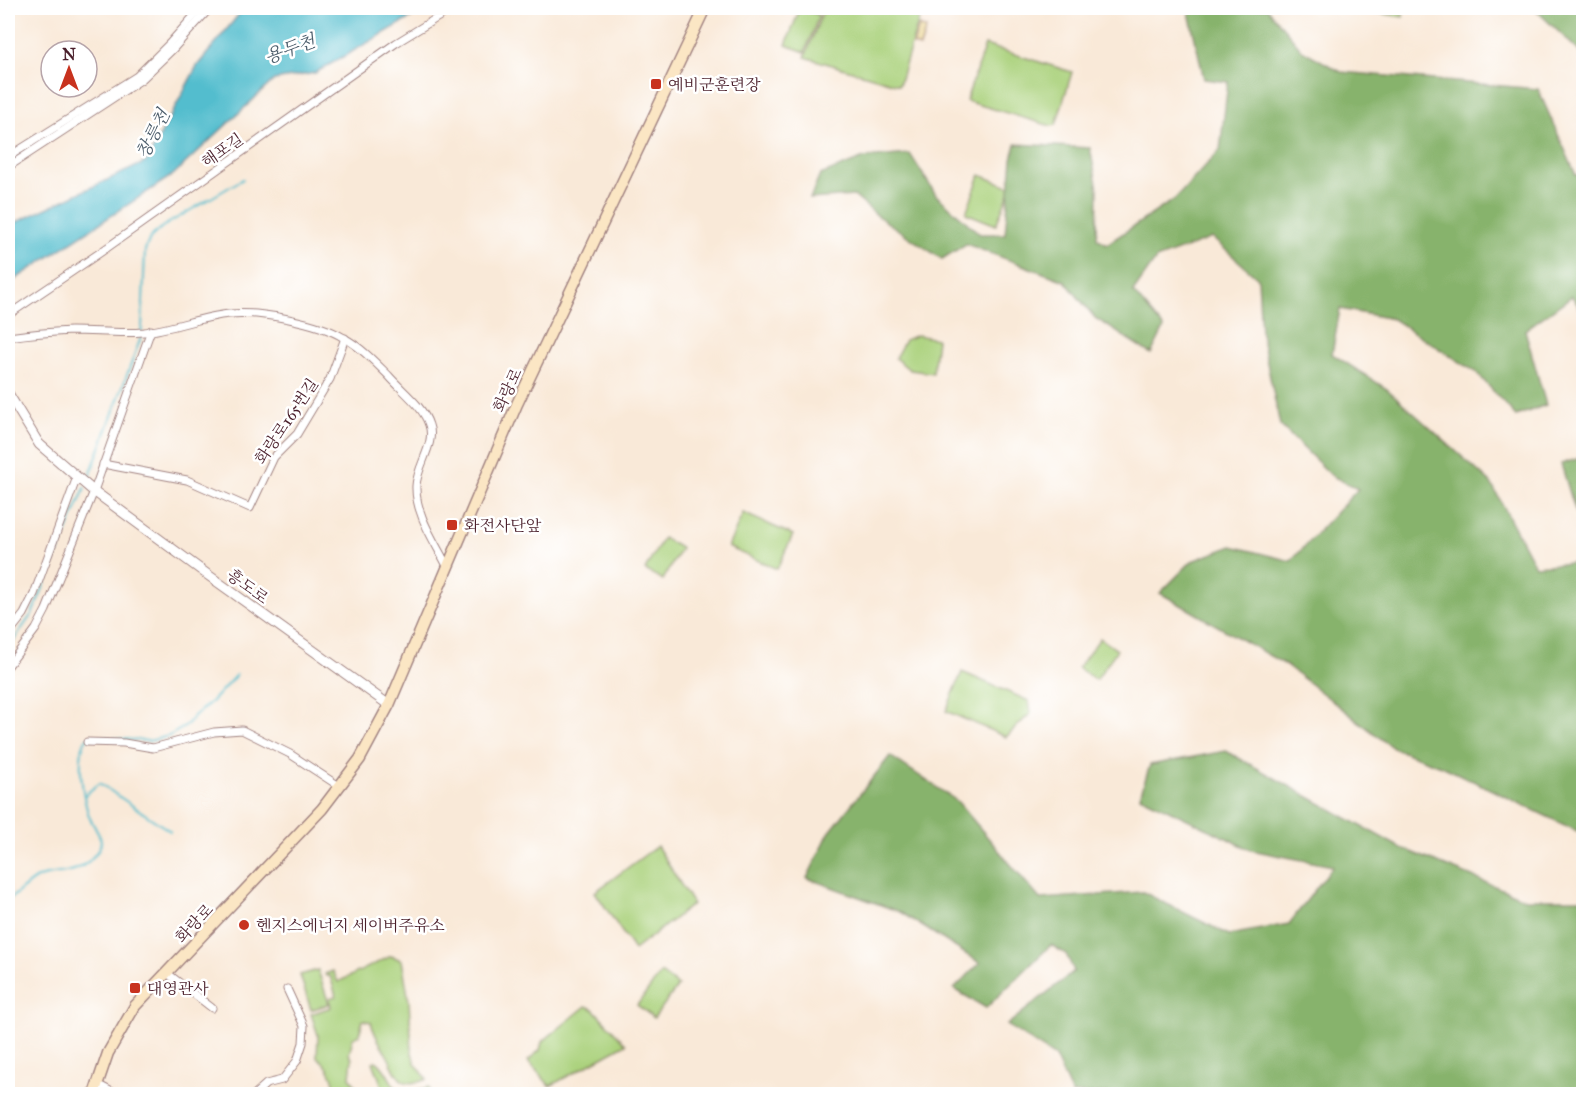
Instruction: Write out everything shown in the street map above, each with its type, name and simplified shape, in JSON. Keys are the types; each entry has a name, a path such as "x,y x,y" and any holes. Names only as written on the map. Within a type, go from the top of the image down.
{"main road":[{"name":"화랑로","path":"95,1089 108,1053 135,1006 322,809 360,759 389,705 517,404 705,8"}],"street":[{"path":"8,157 137,76 170,44 201,8"},
{"path":"8,167 142,79 210,8"},
{"name":"해포길","path":"8,315 396,43 453,8"},
{"path":"8,337 73,331 120,333 148,331 229,314 251,314 291,320 327,329 345,338 376,363 424,413 430,426 432,436 430,444 419,465 416,486 418,504 447,566"},
{"path":"8,666 36,629 46,610 103,464 148,331"},
{"name":"화랑로165번길","path":"103,464 186,480 250,508 274,456 297,434 330,379 345,338"},
{"path":"8,393 39,444 79,478 34,594 24,614 8,634"},
{"name":"흥도로","path":"79,478 208,575 389,705"},
{"path":"87,742 124,743 153,748 214,732 242,730 290,754 339,786"},
{"path":"167,973 212,1008"},
{"path":"255,1095 266,1084 282,1080 297,1061 303,1043 304,1026 287,989"},
{"path":"95,1089 116,1095"}],"green space":[{"path":"800,8 819,15 805,52 786,45"},
{"path":"824,8 900,8 920,16 899,85 805,57"},
{"path":"1188,8 1267,8 1302,50 1341,72 1538,89 1576,175 1583,174 1583,313 1572,296 1525,330 1546,405 1516,416 1476,372 1393,319 1340,309 1332,354 1387,389 1491,483 1535,566 1583,562 1583,832 1446,768 1393,748 1286,665 1160,593 1192,561 1232,546 1291,561 1358,489 1332,476 1280,425 1261,334 1258,278 1212,238 1156,259 1133,292 1164,328 1151,354 1095,318 1065,281 966,244 942,259 879,217 854,196 810,199 820,175 864,158 910,154 936,195 980,234 1005,234 1012,159 1016,144 1090,148 1098,189 1097,238 1107,244 1175,199 1220,150 1228,82 1204,79"},
{"path":"1348,8 1404,8 1403,17"},
{"path":"1535,8 1583,8 1583,55 1539,13"},
{"path":"985,45 1072,72 1056,125 1051,126 966,101"},
{"path":"980,175 1011,187 996,225 966,213"},
{"path":"917,335 937,339 933,373 910,370 895,358 905,340"},
{"path":"1583,458 1583,536 1561,464"},
{"path":"743,513 793,535 777,569 728,547"},
{"path":"663,538 681,548 663,580 645,570"},
{"path":"1100,638 1117,650 1096,680 1078,668"},
{"path":"962,672 1029,701 1031,713 1006,737 946,711"},
{"path":"1226,751 1399,847 1526,899 1583,899 1583,1094 1072,1094 1055,1057 1007,1025 1074,971 1066,954 1051,945 986,1008 954,989 980,963 900,912 807,878 829,833 890,756 957,801 1040,899 1143,892 1229,935 1289,924 1333,866 1251,850 1140,796 1150,765"},
{"path":"657,846 693,904 634,950 595,892"},
{"path":"391,956 402,960 409,1001 412,1053 415,1063 427,1079 410,1083 401,1079 376,1036 371,1022 363,1020 359,1035 353,1038 349,1054 352,1059 350,1077 361,1094 332,1094 335,1092 335,1087 330,1072 317,1057 318,1035 311,1014 331,1007 329,998 336,996 330,976 325,974 333,971 338,982"},
{"path":"318,970 329,1004 311,1010 300,975"},
{"path":"661,973 678,986 654,1018 637,1005"},
{"path":"586,1006 593,1009 626,1044 550,1086 528,1061 540,1050 542,1042"},
{"path":"376,1061 383,1067 398,1091 415,1091 429,1087 431,1094 385,1094 373,1062"}],"sand":[{"path":"919,26 926,29 920,47 913,45"}],"water":[{"name":"용두천","path":"244,8 428,8 315,73 274,80 173,175 8,284 8,226 146,162 197,66"}],"waterway":[{"path":"87,483 140,340 145,250 150,238 162,227 243,179"},
{"path":"8,648 32,614 85,488"},
{"path":"8,900 37,878 82,866 99,850 101,841 89,816 81,776 81,754 87,738 149,741 169,736 186,726 236,675"},
{"path":"85,795 99,783 170,831"}],"place":[{"name":"예비군훈련장","path":"656,84"},
{"name":"화전사단앞","path":"452,525"},
{"name":"헨지스에너지 세이버주유소","path":"244,925"},
{"name":"대영관사","path":"135,988"}],"water label":[{"name":"창릉천","path":"153,134"}]}
